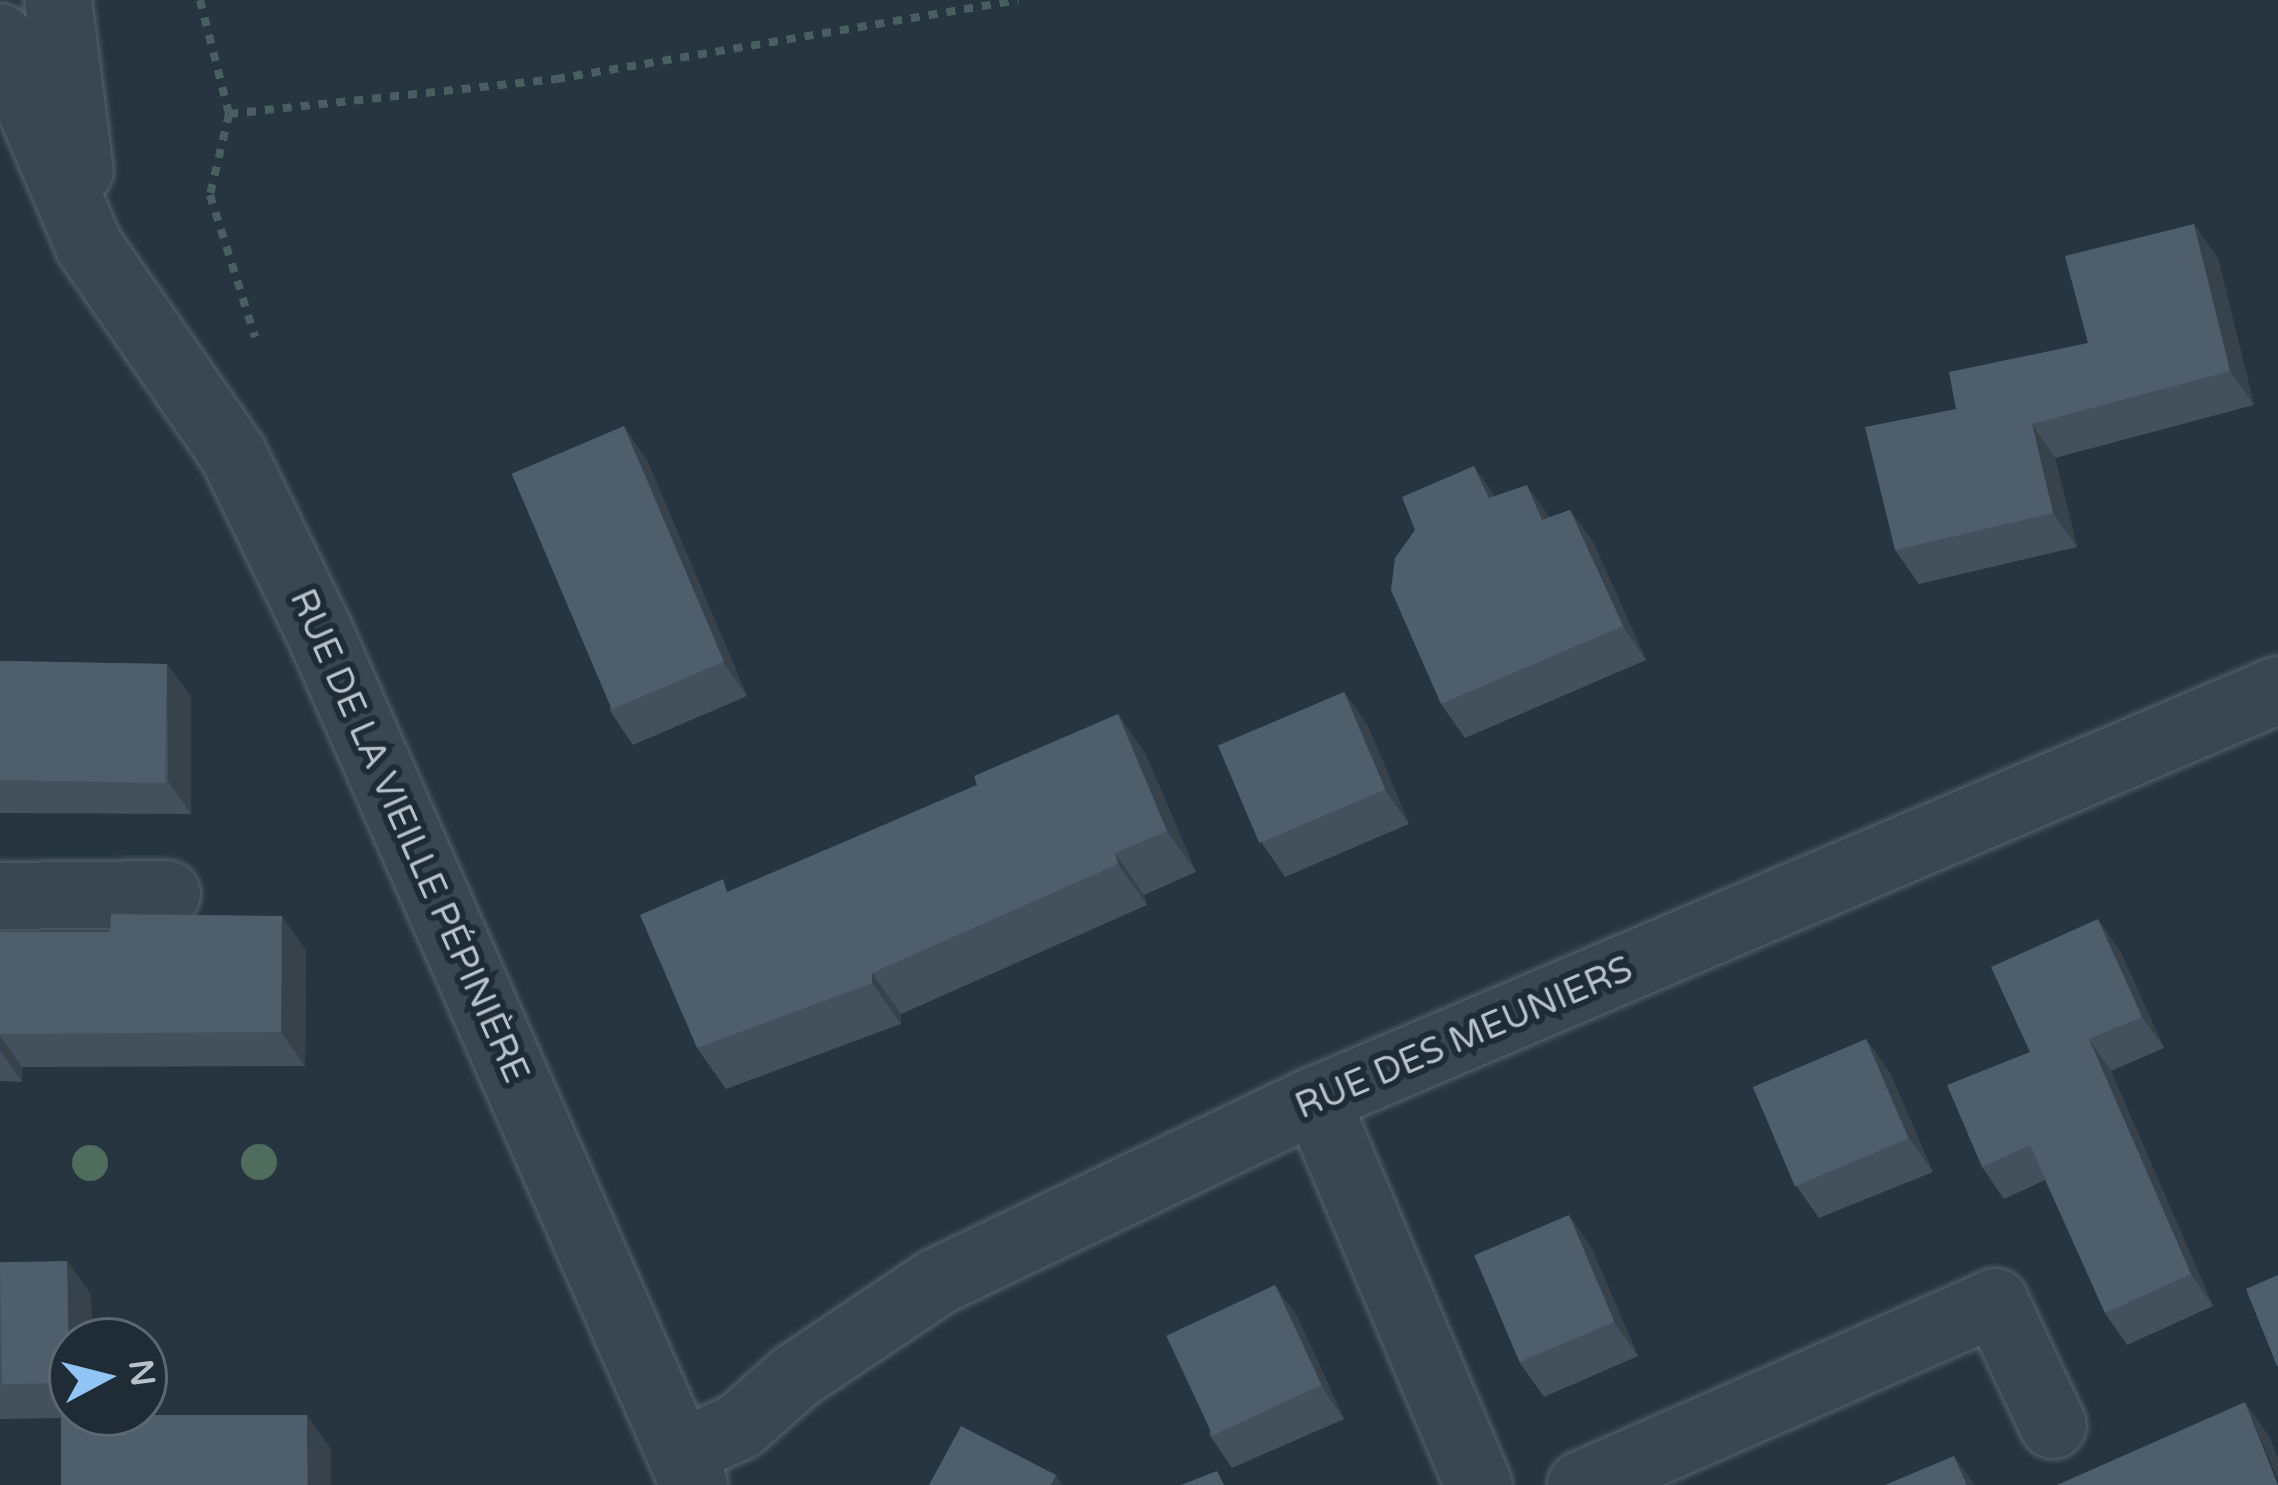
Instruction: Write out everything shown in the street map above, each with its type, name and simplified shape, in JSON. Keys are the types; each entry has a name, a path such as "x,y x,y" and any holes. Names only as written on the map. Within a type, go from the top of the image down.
{"street":[{"name":"RUE DE LA VIEILLE PÉPINIÈRE","path":"58,0 89,246"},
{"name":"RUE DE LA VIEILLE PÉPINIÈRE","path":"0,38 89,246 233,454 689,1468"},
{"name":"RUE DES MEUNIERS","path":"689,1468 795,1377 937,1282 1316,1100 2278,690"},
{"path":"0,896 167,894"},
{"path":"1316,1100 1479,1485"},
{"path":"1581,1485 1995,1302 2053,1425"}],"path":[{"path":"200,0 230,114 210,195 263,359"},
{"path":"230,114 556,79 1018,0"}],"building":[{"path":"2194,224 2230,371 2032,424 2053,513 1895,550 1865,427 1956,409 1949,372 2088,343 2065,256"},
{"path":"624,426 724,662 612,709 512,474"},
{"path":"1474,466 1489,498 1527,485 1542,520 1570,510 1623,626 1441,704 1391,590 1395,558 1415,530 1402,497"},
{"path":"0,661 167,664 165,783 0,780"},
{"path":"1344,692 1385,790 1259,843 1218,746"},
{"path":"1118,714 1167,831 1115,853 1118,864 872,973 872,983 697,1048 640,915 723,879 727,892 977,785 974,776"},
{"path":"111,914 282,916 281,1032 0,1034 0,932 110,932"},
{"path":"2098,919 2142,1017 2089,1039 2191,1274 2105,1313 2030,1145 1982,1167 1947,1085 2030,1052 1991,967"},
{"path":"1866,1039 1908,1138 1795,1186 1753,1087"},
{"path":"1569,1215 1614,1322 1520,1362 1474,1255"},
{"path":"67,1261 68,1317 48,1317 48,1383 2,1384 0,1262"},
{"path":"2278,1275 2278,1366 2277,1366 2246,1289"},
{"path":"1275,1285 1321,1385 1213,1435 1166,1336"},
{"path":"2245,1402 2278,1485 2057,1485"},
{"path":"168,1415 307,1415 307,1485 61,1485 61,1437 168,1437"},
{"path":"961,1426 1056,1475 1051,1485 929,1485"},
{"path":"1954,1456 1967,1485 1885,1485"},
{"path":"1217,1471 1224,1485 1181,1485"}]}
